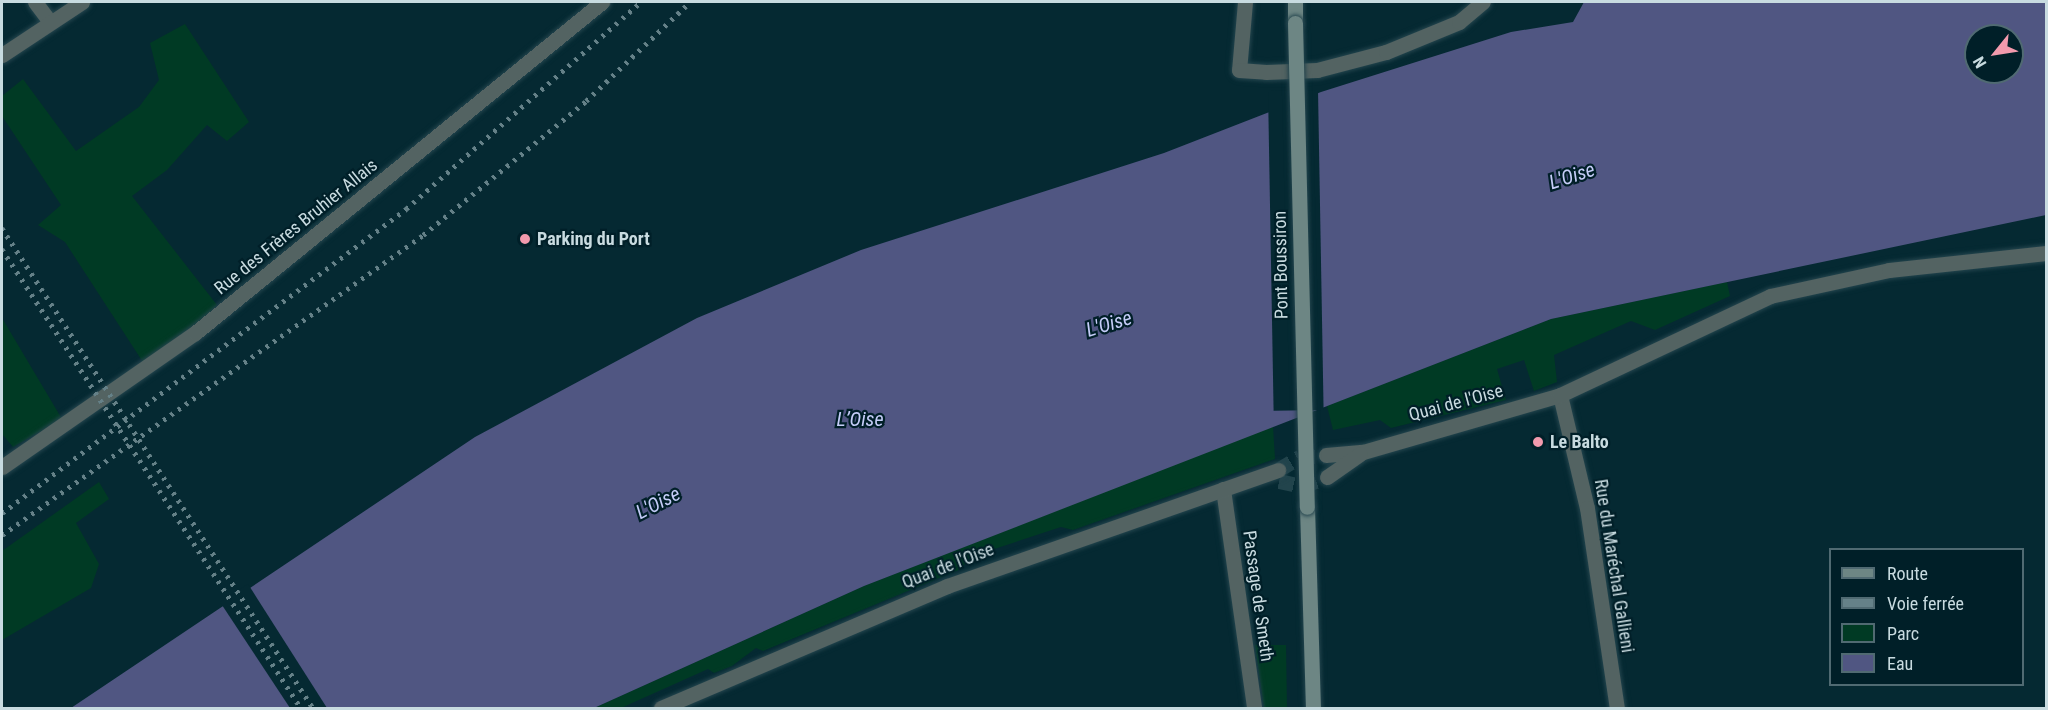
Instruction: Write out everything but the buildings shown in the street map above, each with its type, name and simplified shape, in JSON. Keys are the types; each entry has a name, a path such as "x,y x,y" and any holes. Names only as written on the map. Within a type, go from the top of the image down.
{"main road":[{"name":"Pont Boussiron","path":"1295,2 1313,708"}],"street":[{"path":"34,2 48,19"},
{"path":"2,55 48,19 82,2"},
{"name":"Rue des Frères Bruhier Allais","path":"2,467 195,333 602,2"},
{"path":"1245,2 1239,70 1317,70 1386,52 1460,22 1483,2"},
{"name":"Quai de l'Oise","path":"1326,455 1363,452 1560,395 1770,296 1908,267 2046,253"},
{"name":"Rue du Maréchal Gallieni","path":"1560,395 1587,508 1617,708"},
{"name":"Quai de l'Oise","path":"1327,477 1363,452"},
{"name":"Quai de l'Oise","path":"661,708 947,586 1223,489 1279,476"},
{"name":"Passage de Smeth","path":"1223,489 1254,708"}],"green space":[{"path":"185,24 249,122 227,141 207,125 167,170 132,196 217,305 150,373 65,242 38,225 61,205 2,116 2,96 23,79 76,151 139,107 159,80 150,43"},
{"path":"1727,282 1730,296 1655,330 1631,321 1554,355 1557,382 1534,391 1524,360 1497,369 1506,400 1391,428 1380,420 1333,430 1327,406 1551,319"},
{"path":"2,318 62,419 13,447 2,434"},
{"path":"1273,426 1275,459 1073,530 1061,527 970,557 961,569 763,651 756,648 732,666 714,673 708,669 621,708 594,708 864,586"},
{"path":"99,482 109,499 76,523 99,564 91,588 2,640 2,551"},
{"path":"1255,645 1286,645 1287,708 1264,708"}],"water":[{"name":"L’Oise","path":"1584,2 2046,2 2046,215 1551,319 864,586 594,708 71,708 475,437 697,318 861,250 1164,153 1321,92 1511,32 1573,22"}],"pier":[{"path":"1318,90 1324,410 1274,411 1268,91"},
{"path":"248,584 327,708 290,708 220,602"}],"tunnel":[{"path":"1278,470 1300,457 1326,455"},
{"path":"1279,481 1302,486 1327,477"}],"railway":[{"path":"2,513 406,209 641,2"},
{"path":"2,535 423,235 586,101 690,2"},
{"path":"2,228 313,708"},
{"path":"2,249 301,708"}],"place":[{"name":"Parking du Port","path":"525,239"},
{"name":"Le Balto","path":"1538,442"}],"water label":[{"name":"L'Oise","path":"1572,176"},
{"name":"L'Oise","path":"1109,324"},
{"name":"L'Oise","path":"658,503"}]}
